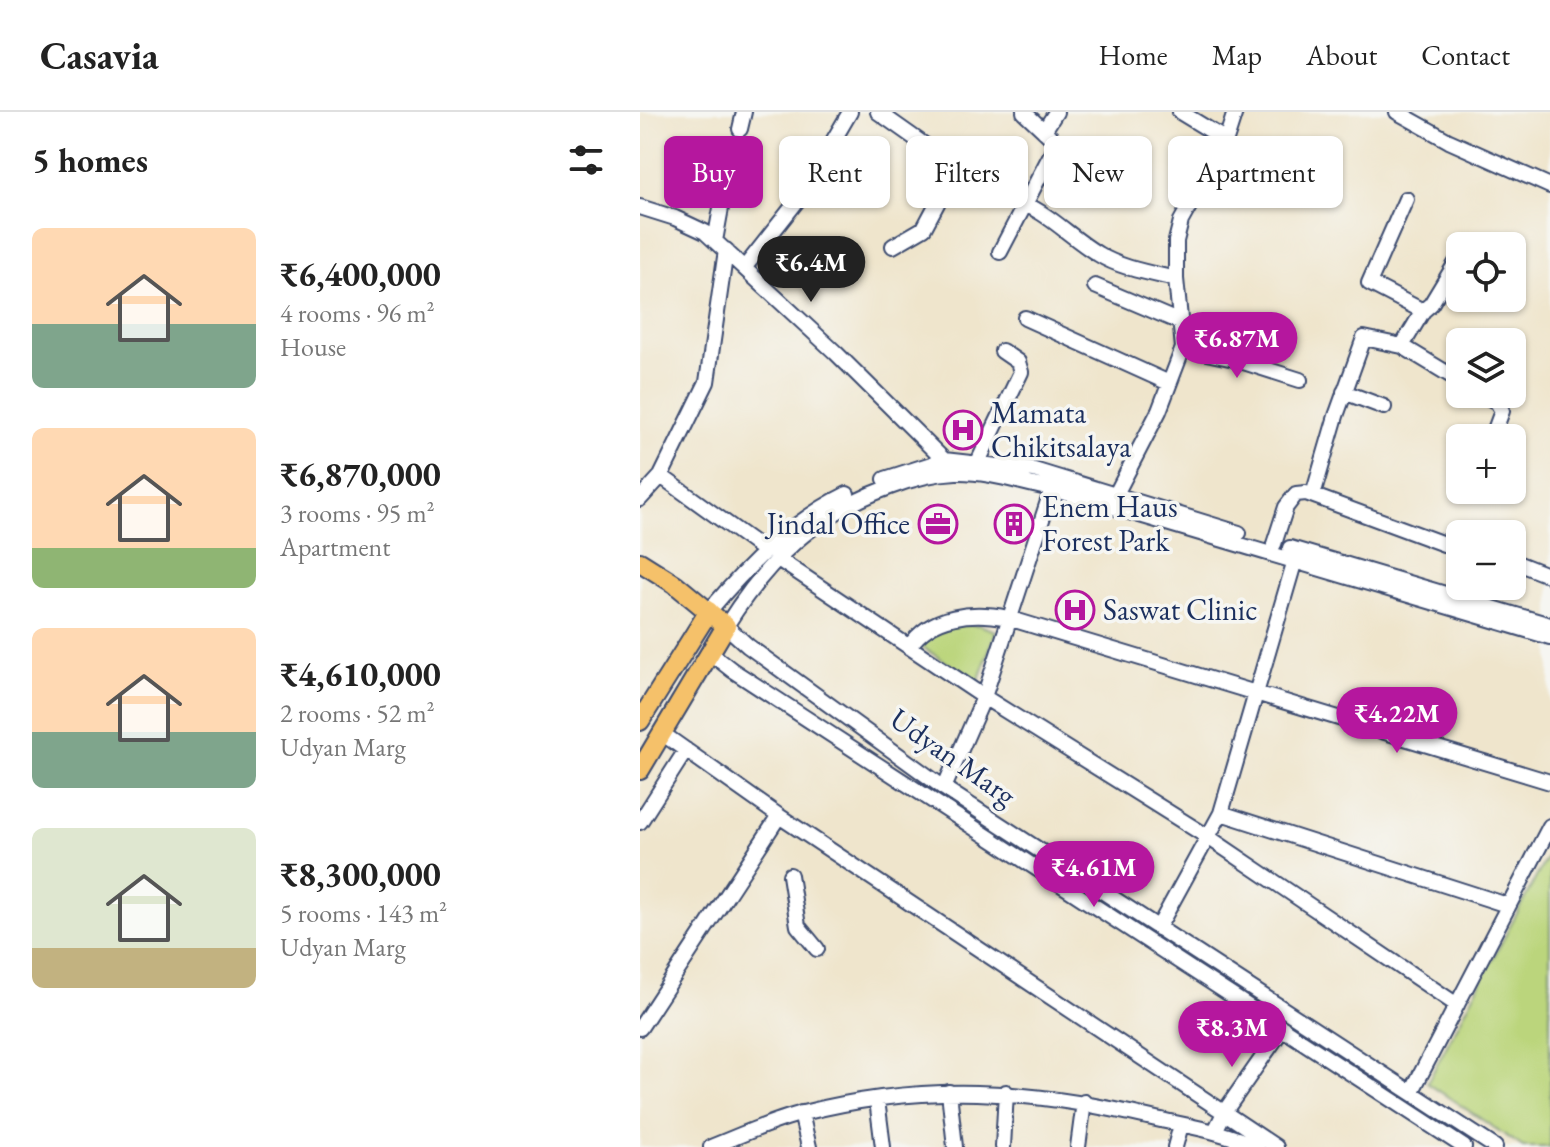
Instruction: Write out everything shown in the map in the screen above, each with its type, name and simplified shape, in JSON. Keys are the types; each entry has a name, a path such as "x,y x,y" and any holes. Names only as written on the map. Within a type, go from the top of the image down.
{"main road":[{"name":"Udyan Marg","path":"640,562 675,584 726,626"},
{"path":"640,721 709,611"},
{"path":"640,770 726,626"},
{"name":"Udyan Marg","path":"691,640 709,652"}],"street":[{"path":"740,129 744,112"},
{"path":"745,267 801,196 850,112"},
{"path":"878,112 913,136"},
{"path":"1024,112 1057,143 1028,202"},
{"path":"1044,131 1056,112"},
{"path":"1180,112 1219,136"},
{"path":"1227,136 1235,112"},
{"path":"1397,112 1449,141 1550,186"},
{"path":"1406,199 1369,283 1423,311"},
{"path":"1028,205 1115,263 1176,279"},
{"path":"640,207 705,232 944,460"},
{"path":"640,499 661,476 707,382 722,208"},
{"path":"893,246 924,228 935,208"},
{"path":"1000,252 1025,208"},
{"path":"1115,496 1159,411 1183,348 1176,279 1176,241 1188,208"},
{"path":"1402,346 1446,279"},
{"path":"1095,286 1182,323"},
{"path":"1025,318 1169,383"},
{"path":"1313,495 1364,338 1402,346 1446,373"},
{"path":"1183,348 1234,359 1300,380"},
{"path":"979,468 1021,372 1018,362 1002,351"},
{"path":"1344,392 1384,407"},
{"path":"709,611 765,551 823,506 893,475 944,460 1052,489 1550,637"},
{"path":"726,626 755,583 803,534 827,515 863,497 931,475 979,468 1034,470 1550,625"},
{"path":"661,476 765,551"},
{"path":"944,788 984,697 1052,489"},
{"path":"1274,544 1286,507 1296,494 1313,495 1446,545"},
{"path":"778,559 984,697 1208,837 1457,1005"},
{"path":"1158,928 1221,813 1295,560"},
{"path":"1526,567 1550,576"},
{"path":"909,647 927,627 948,619 972,615 1008,618 1550,782"},
{"name":"Udyan Marg","path":"726,626 748,646 944,788 1495,1147"},
{"name":"Udyan Marg","path":"709,652 732,670 1464,1147"},
{"path":"663,734 779,816 1276,1147"},
{"path":"640,822 686,750"},
{"path":"1221,813 1507,905"},
{"path":"640,1028 779,816"},
{"path":"1412,1091 1550,826"},
{"path":"790,875 798,926 817,949"},
{"path":"1215,1131 1225,1111 1283,1028"},
{"path":"949,1092 955,1147"},
{"path":"711,1147 732,1143 801,1113 949,1092 1006,1092 1084,1102 1215,1131 1257,1147"},
{"path":"1003,1147 1006,1092"},
{"path":"877,1100 883,1147"},
{"path":"1078,1147 1084,1102"},
{"path":"801,1113 809,1147"},
{"path":"1438,1130 1447,1115"},
{"path":"1175,1147 1181,1125"}],"green space":[{"path":"960,625 979,625 996,631 978,682 919,645 938,632"},
{"path":"1550,851 1550,1147 1523,1147 1427,1083"}],"place":[{"name":"Mamata Chikitsalaya","path":"963,430"},
{"name":"Jindal Office","path":"938,524"},
{"name":"Enem Haus Forest Park","path":"1014,524"},
{"name":"Saswat Clinic","path":"1075,610"}]}
